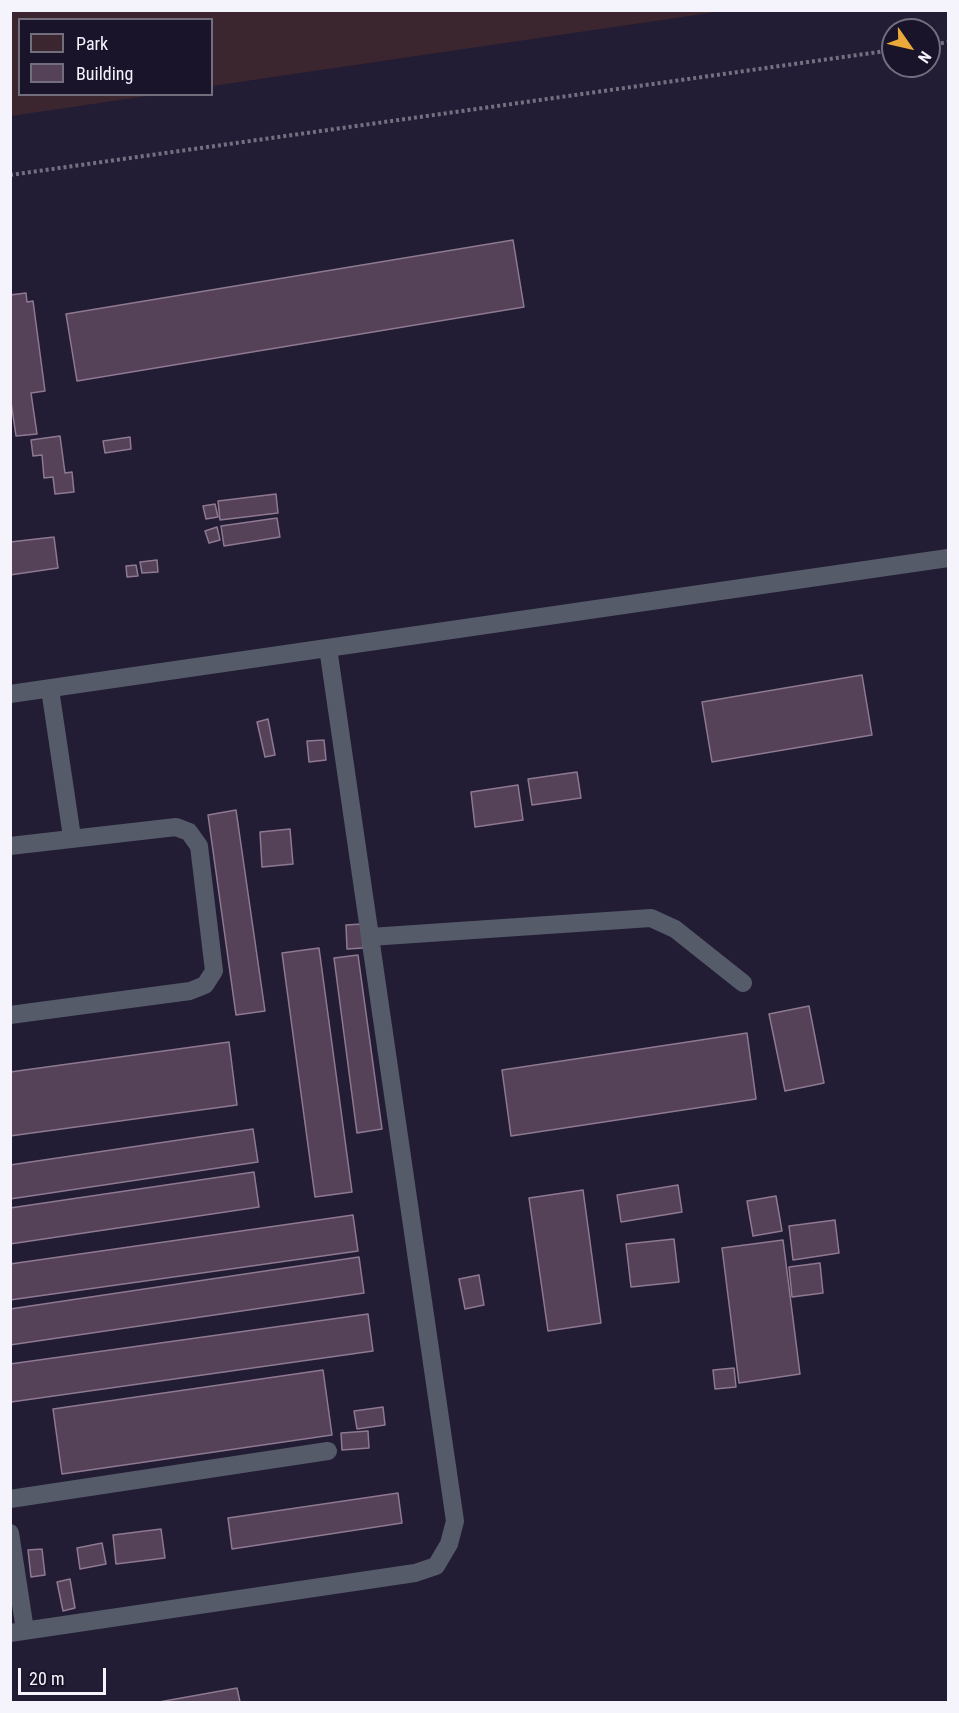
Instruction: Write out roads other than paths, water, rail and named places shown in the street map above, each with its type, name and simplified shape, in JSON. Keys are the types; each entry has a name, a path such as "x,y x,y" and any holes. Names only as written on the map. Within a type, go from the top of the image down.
{"lane":[{"path":"10,694 948,558"},
{"path":"10,1533 18,1632 415,1573 436,1566 450,1544 455,1521 328,648"},
{"path":"50,689 72,837"},
{"path":"10,846 72,837 176,827 189,832 199,846 214,971 205,985 190,991 10,1016"},
{"path":"370,937 651,918 675,929 743,983"},
{"path":"10,1498 328,1451"}]}
